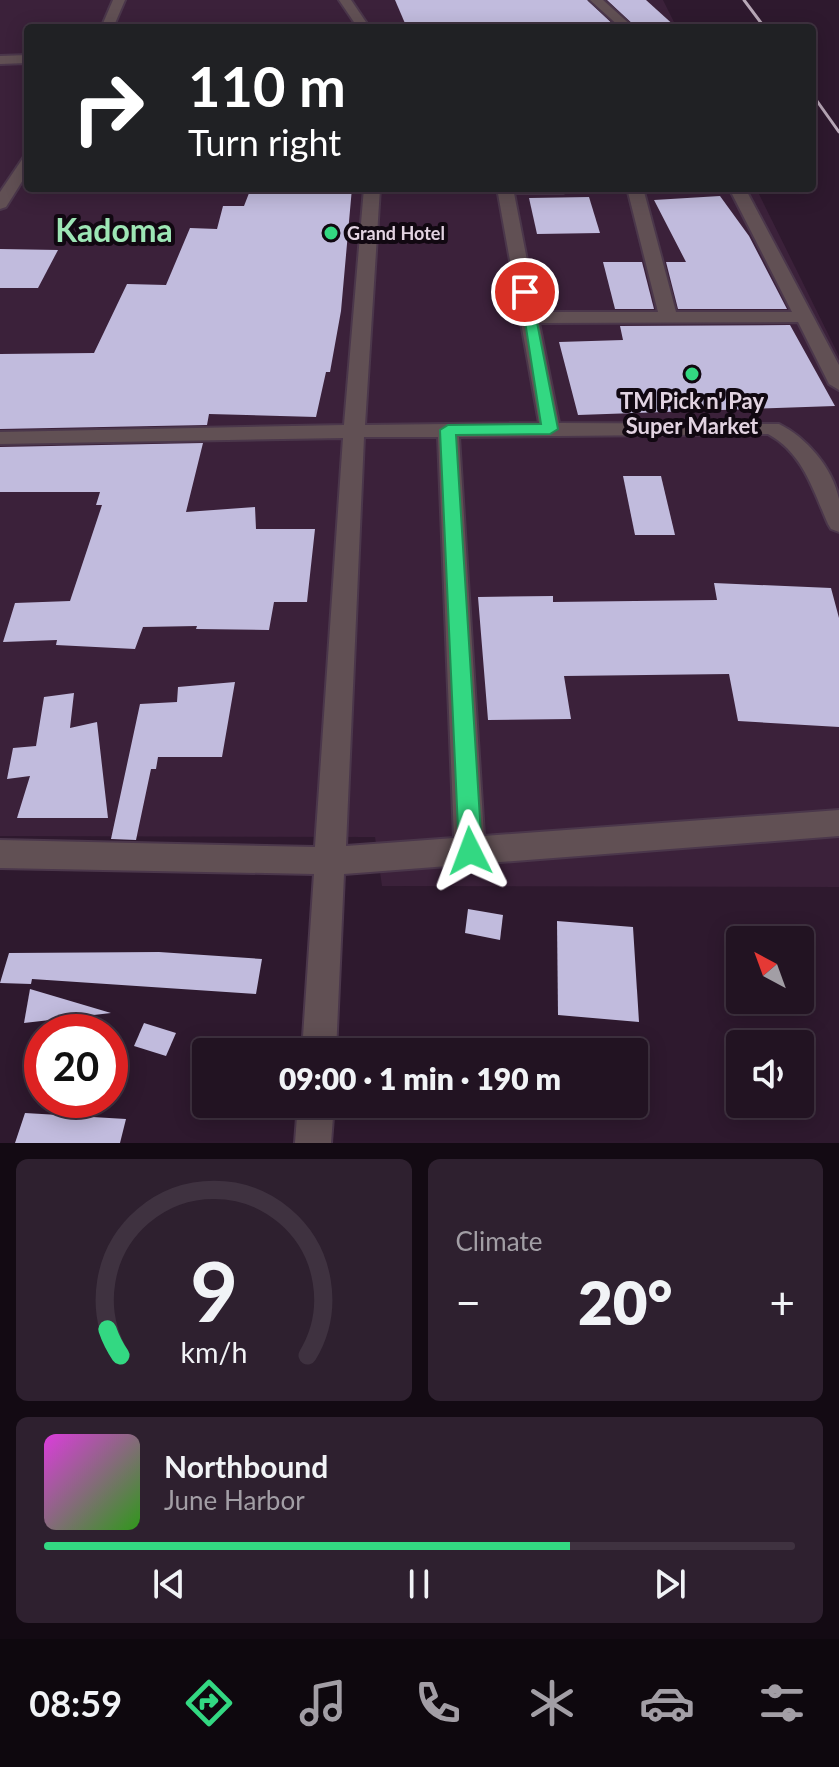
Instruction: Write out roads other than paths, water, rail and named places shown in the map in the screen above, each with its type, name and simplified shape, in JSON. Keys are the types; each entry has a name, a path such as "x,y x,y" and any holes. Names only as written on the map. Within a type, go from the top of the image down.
{"street":[{"path":"109,24 119,0"},
{"path":"345,0 361,24"},
{"path":"596,0 623,24"},
{"path":"0,60 24,59"},
{"path":"0,70 24,70"},
{"path":"0,204 24,167"},
{"path":"320,1038 354,431 372,192"},
{"path":"507,192 550,429"},
{"path":"636,192 669,318"},
{"path":"739,192 839,384"},
{"path":"529,318 806,317"},
{"path":"0,438 354,431 772,428 790,435 803,448 839,524"},
{"path":"448,430 470,851"},
{"path":"0,854 331,861 839,823"},
{"path":"313,1143 315,1118"}],"railway":[{"path":"744,0 762,24"},
{"path":"816,100 839,132"}],"place":[{"name":"Grand Hotel","path":"331,233"},
{"name":"TM Pick n' Pay Super Market","path":"692,374"}],"district":[{"name":"Kadoma","path":"114,229"}]}
